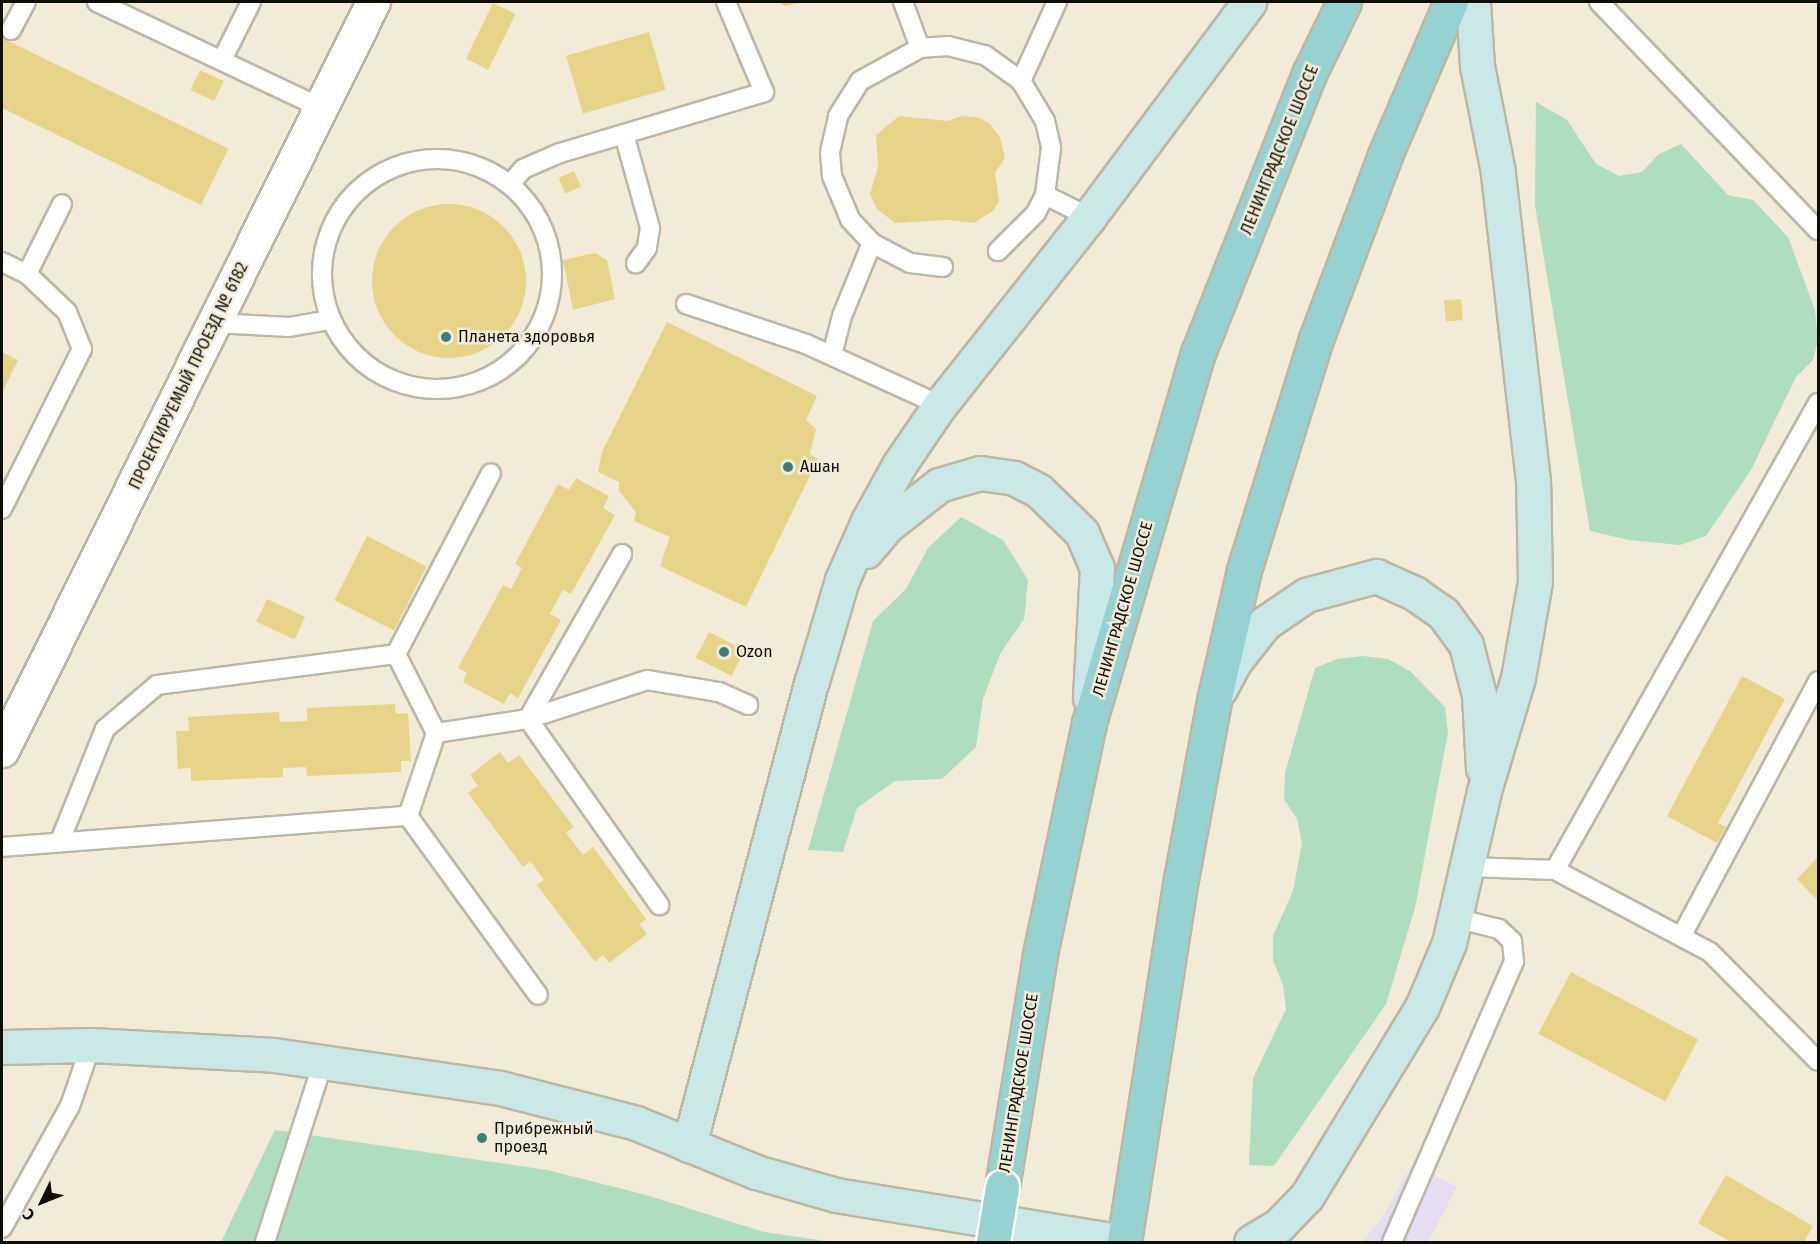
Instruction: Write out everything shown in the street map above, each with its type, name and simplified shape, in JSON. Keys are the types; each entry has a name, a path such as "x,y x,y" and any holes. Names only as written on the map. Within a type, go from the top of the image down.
{"main road":[{"name":"ЛЕНИНГРАДСКОЕ ШОССЕ","path":"993,1242 1040,954 1089,723 1198,353 1309,74 1344,2"},
{"path":"1123,1242 1181,879 1214,702 1244,570 1316,339 1385,155 1450,2"}],"street":[{"name":"ПРОЕКТИРУЕМЫЙ ПРОЕЗД № 6182","path":"2,750 373,2"},
{"path":"689,1145 842,580 899,465 940,405 1089,217 1249,2"},
{"path":"1251,1242 1279,1225 1307,1196 1341,1147 1422,1007 1455,918 1469,867 1484,791 1518,678 1535,582 1533,482 1498,172 1477,66 1473,2"},
{"path":"842,580 888,525 939,485 980,474 1014,478 1039,491 1082,533 1097,568 1089,723"},
{"path":"1214,702 1235,661 1265,623 1306,595 1376,576 1414,593 1443,614 1466,645 1479,695 1484,791"},
{"path":"2,1047 91,1046 324,1059 500,1088 636,1123 756,1172 836,1195 1123,1242"}],"lane":[{"path":"11,30 26,2"},
{"path":"97,2 321,108"},
{"path":"222,60 251,2"},
{"path":"511,183 523,169 624,134 764,92 726,2"},
{"path":"903,2 920,48"},
{"path":"1021,81 1057,2"},
{"path":"1599,2 1818,230"},
{"path":"943,267 910,263 872,243 850,219 832,176 830,152 838,116 860,81 920,48 948,46 985,55 1021,81 1045,121 1051,148 1045,195 1036,213 998,251"},
{"path":"624,134 650,228 647,248 636,263"},
{"path":"422,158 464,160 511,183 540,218 554,286 542,325 506,368 476,384 429,391 390,381 353,355 330,320 320,276 329,228 374,175 422,158"},
{"path":"1045,195 1089,217"},
{"path":"27,274 62,204"},
{"path":"832,356 842,316 872,243"},
{"path":"2,262 27,274 67,312 82,349 2,509"},
{"path":"686,304 832,356 940,405"},
{"path":"215,323 290,327 330,320"},
{"path":"1555,870 1818,403"},
{"path":"396,654 491,472"},
{"path":"528,719 622,554"},
{"path":"396,654 436,733 408,816"},
{"path":"60,841 105,729 157,685 396,654"},
{"path":"436,733 528,719 647,680 719,692 748,705"},
{"path":"1682,935 1818,681"},
{"path":"528,719 659,905"},
{"path":"2,847 408,816"},
{"path":"408,816 538,995"},
{"path":"1469,867 1555,870 1682,935 1723,962 1818,1061"},
{"path":"1392,1242 1514,961 1512,941 1498,929 1455,918"},
{"path":"2,1228 70,1106 91,1046"},
{"path":"265,1242 324,1059"}],"shaded area":[{"path":"1412,1165 1457,1187 1428,1242 1362,1242 1380,1221"}],"green space":[{"path":"1536,102 1567,120 1596,164 1619,176 1642,172 1659,154 1681,144 1728,195 1753,200 1788,237 1815,310 1818,340 1813,360 1796,377 1751,470 1706,536 1680,545 1629,540 1590,531 1535,205"},
{"path":"961,517 1003,540 1028,580 1024,619 1000,654 983,699 976,747 942,779 895,781 857,808 843,852 808,850 873,621 906,589 928,548"},
{"path":"1363,656 1388,659 1410,671 1445,707 1448,732 1415,908 1386,1004 1274,1166 1249,1165 1253,1078 1286,1009 1283,985 1273,960 1273,936 1293,891 1302,843 1297,819 1284,799 1285,773 1315,668 1337,659"},
{"path":"275,1130 547,1170 646,1195 764,1232 832,1242 221,1242"}],"building":[{"path":"779,2 803,2 785,6"},
{"path":"493,3 515,14 488,70 466,59"},
{"path":"649,32 666,90 583,113 566,56"},
{"path":"2,38 228,148 201,205 2,108"},
{"path":"200,70 224,81 214,101 191,90"},
{"path":"899,116 948,121 962,116 977,117 989,123 1000,137 1005,158 995,173 999,201 993,211 974,223 947,220 895,223 877,209 870,194 878,167 876,135"},
{"path":"574,171 581,187 565,193 558,178"},
{"path":"449,204 478,210 492,217 503,227 513,238 520,252 526,281 520,310 513,324 503,335 492,345 478,352 449,358 420,352 406,345 395,335 385,324 378,310 372,281 378,252 385,238 395,227 406,217 420,210"},
{"path":"595,253 607,260 615,299 573,310 563,260"},
{"path":"1461,299 1463,320 1446,321 1444,300"},
{"path":"667,322 817,396 806,420 816,429 810,454 818,459 746,607 660,566 670,537 634,521 636,512 619,491 619,482 598,472 602,452"},
{"path":"2,352 18,360 2,393"},
{"path":"576,478 609,496 603,508 615,515 571,594 563,590 550,614 561,620 518,698 510,693 504,704 463,682 467,673 458,668 503,585 511,589 522,568 515,564 558,484 569,490"},
{"path":"367,536 427,566 394,631 334,600"},
{"path":"267,599 305,617 294,639 256,622"},
{"path":"709,632 745,650 731,676 696,658"},
{"path":"1742,676 1785,699 1718,823 1726,827 1717,843 1667,816"},
{"path":"395,704 396,714 408,713 411,761 401,761 401,772 307,776 306,767 283,768 283,777 191,781 191,768 178,769 176,731 189,731 188,717 279,712 280,722 307,721 307,708"},
{"path":"500,752 508,763 519,755 574,827 566,833 583,855 593,847 646,919 639,924 647,934 609,963 603,955 595,962 537,885 544,880 530,861 523,867 468,793 478,786 470,775"},
{"path":"1818,857 1818,901 1797,879"},
{"path":"1571,972 1698,1040 1665,1101 1538,1034"},
{"path":"1726,1175 1813,1226 1804,1242 1731,1242 1698,1223"}],"place":[{"name":"Планета здоровья","path":"446,337"},
{"name":"Ашан","path":"788,467"},
{"name":"Ozon","path":"724,652"},
{"name":"Прибрежный проезд","path":"482,1138"}]}
